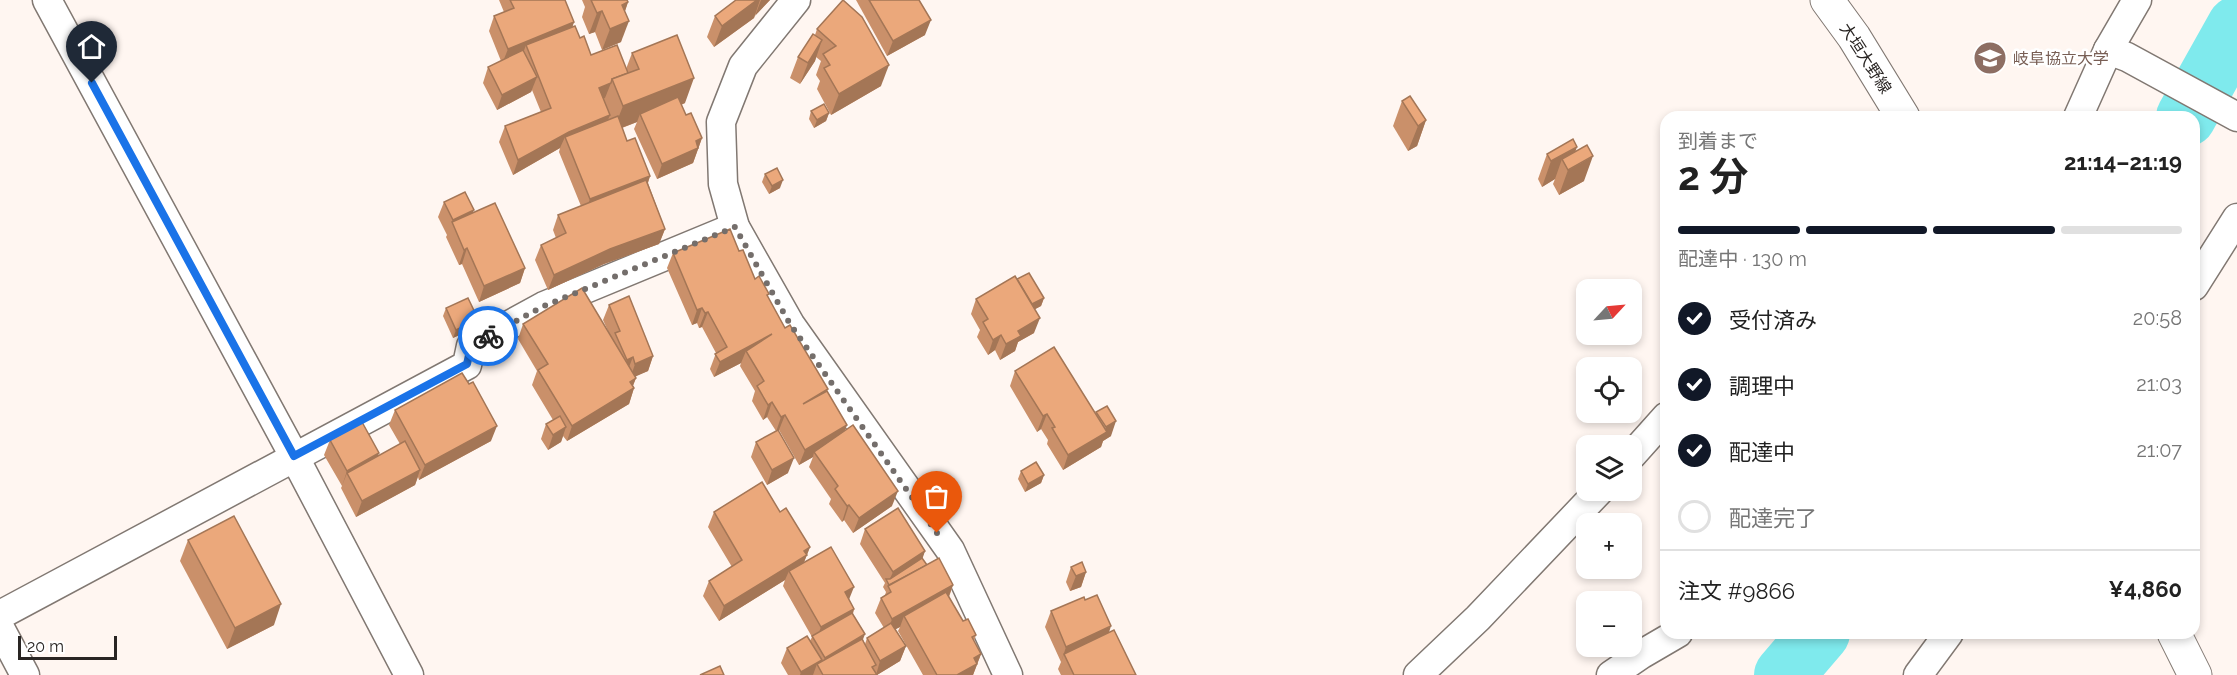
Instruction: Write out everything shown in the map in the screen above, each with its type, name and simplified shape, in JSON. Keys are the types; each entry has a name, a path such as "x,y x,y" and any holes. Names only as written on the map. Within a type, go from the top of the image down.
{"main road":[{"name":"大垣大野線","path":"1827,0 1854,37 1899,111"},
{"path":"2177,639 2195,675"}],"street":[{"path":"47,0 294,456 409,675"},
{"path":"796,0 743,66 721,122 723,184 735,227 790,324 950,550 1008,675"},
{"path":"2082,111 2117,53 2138,0"},
{"path":"2117,53 2237,117"},
{"path":"2200,277 2237,218"},
{"path":"0,615 467,364 471,346 544,306 735,227"},
{"path":"1642,444 1660,424"},
{"path":"1418,675 1478,618 1589,501"},
{"path":"0,628 25,675"},
{"path":"1611,675 1668,639"},
{"path":"1918,675 1945,639"}],"building":[{"path":"510,0 565,0 574,22 508,49 494,16 514,8"},
{"path":"591,0 627,0 628,2 622,5 629,21 610,29 602,11 597,13"},
{"path":"736,0 757,0 722,26 715,16"},
{"path":"843,0 862,17 889,65 839,94 824,68 830,65 823,54 836,46 817,29"},
{"path":"869,0 919,0 931,20 893,41"},
{"path":"575,26 580,38 584,36 591,55 617,45 628,73 612,79 611,83 599,88 610,115 569,132 518,160 505,126 551,108 526,45"},
{"path":"813,34 822,40 808,63 798,57"},
{"path":"677,35 694,78 623,106 612,79 639,69 632,53"},
{"path":"523,50 537,77 502,95 488,67"},
{"path":"1410,96 1426,120 1418,126 1402,101"},
{"path":"678,97 686,115 691,113 702,138 696,141 698,148 662,164 640,114"},
{"path":"824,104 829,113 817,120 811,111"},
{"path":"618,116 627,141 635,138 650,176 590,199 565,137"},
{"path":"1573,139 1577,147 1551,161 1547,154"},
{"path":"1587,145 1593,156 1568,170 1562,159"},
{"path":"777,168 783,180 772,186 765,174"},
{"path":"646,180 665,229 610,249 554,275 541,245 566,233 558,215"},
{"path":"465,192 474,210 453,220 444,202"},
{"path":"495,203 525,268 484,286 452,222"},
{"path":"730,229 739,251 743,250 755,279 759,276 785,328 790,325 828,389 803,404 827,391 847,425 805,450 785,415 781,417 772,402 768,405 757,386 764,381 746,351 772,334 720,362 715,354 727,347 708,312 705,313 702,308 697,310 673,253"},
{"path":"1029,273 1044,298 1032,304 1017,279"},
{"path":"1015,276 1040,318 1018,331 1021,336 1006,344 1001,335 993,340 983,322 988,319 976,299"},
{"path":"582,288 636,378 630,382 634,388 572,426 538,370 548,364 523,324"},
{"path":"629,296 653,356 635,364 633,357 627,360 615,333 620,331 609,305"},
{"path":"468,298 478,319 456,330 446,308"},
{"path":"1054,347 1107,432 1068,455 1052,428 1055,427 1047,414 1043,416 1015,371"},
{"path":"462,373 469,384 473,382 497,426 425,465 395,410"},
{"path":"1107,406 1116,421 1106,427 1096,412"},
{"path":"560,416 566,427 553,435 546,424"},
{"path":"362,422 379,453 347,471 330,440"},
{"path":"853,425 898,491 859,518 835,489 838,486 814,452"},
{"path":"778,430 794,458 772,470 756,442"},
{"path":"405,441 420,470 362,501 347,473"},
{"path":"1036,462 1044,475 1028,484 1021,471"},
{"path":"762,482 780,512 786,508 810,547 804,551 807,555 724,606 709,581 742,560 714,512"},
{"path":"898,508 925,551 893,572 865,529"},
{"path":"234,516 281,604 235,628 188,540"},
{"path":"831,547 854,587 845,592 854,609 821,627 789,571"},
{"path":"922,558 927,565 889,585 886,579 890,579"},
{"path":"939,558 953,585 892,619 881,598 891,592 888,586"},
{"path":"1082,562 1086,572 1076,576 1071,567"},
{"path":"946,592 963,621 968,619 976,635 972,637 981,654 974,658 977,664 957,675 937,675 904,616"},
{"path":"1097,595 1111,626 1066,647 1051,611 1084,597 1085,600"},
{"path":"852,613 865,634 825,658 812,636"},
{"path":"891,623 906,646 880,661 867,638"},
{"path":"1114,630 1136,675 1074,675 1064,654"},
{"path":"807,636 822,660 801,672 787,648"},
{"path":"862,639 876,665 872,667 877,675 823,675 817,664"},
{"path":"720,666 724,675 700,675"}],"waterway":[{"path":"2189,111 2237,26"},
{"path":"1784,675 1815,639"}],"way so far":[{"path":"488,336 544,306 735,227 790,324 937,533"}],"place":[{"name":"岐阜協立大学","path":"1990,58"}],"route":[{"path":"92,83 294,456 467,364 471,346 488,336"}]}
